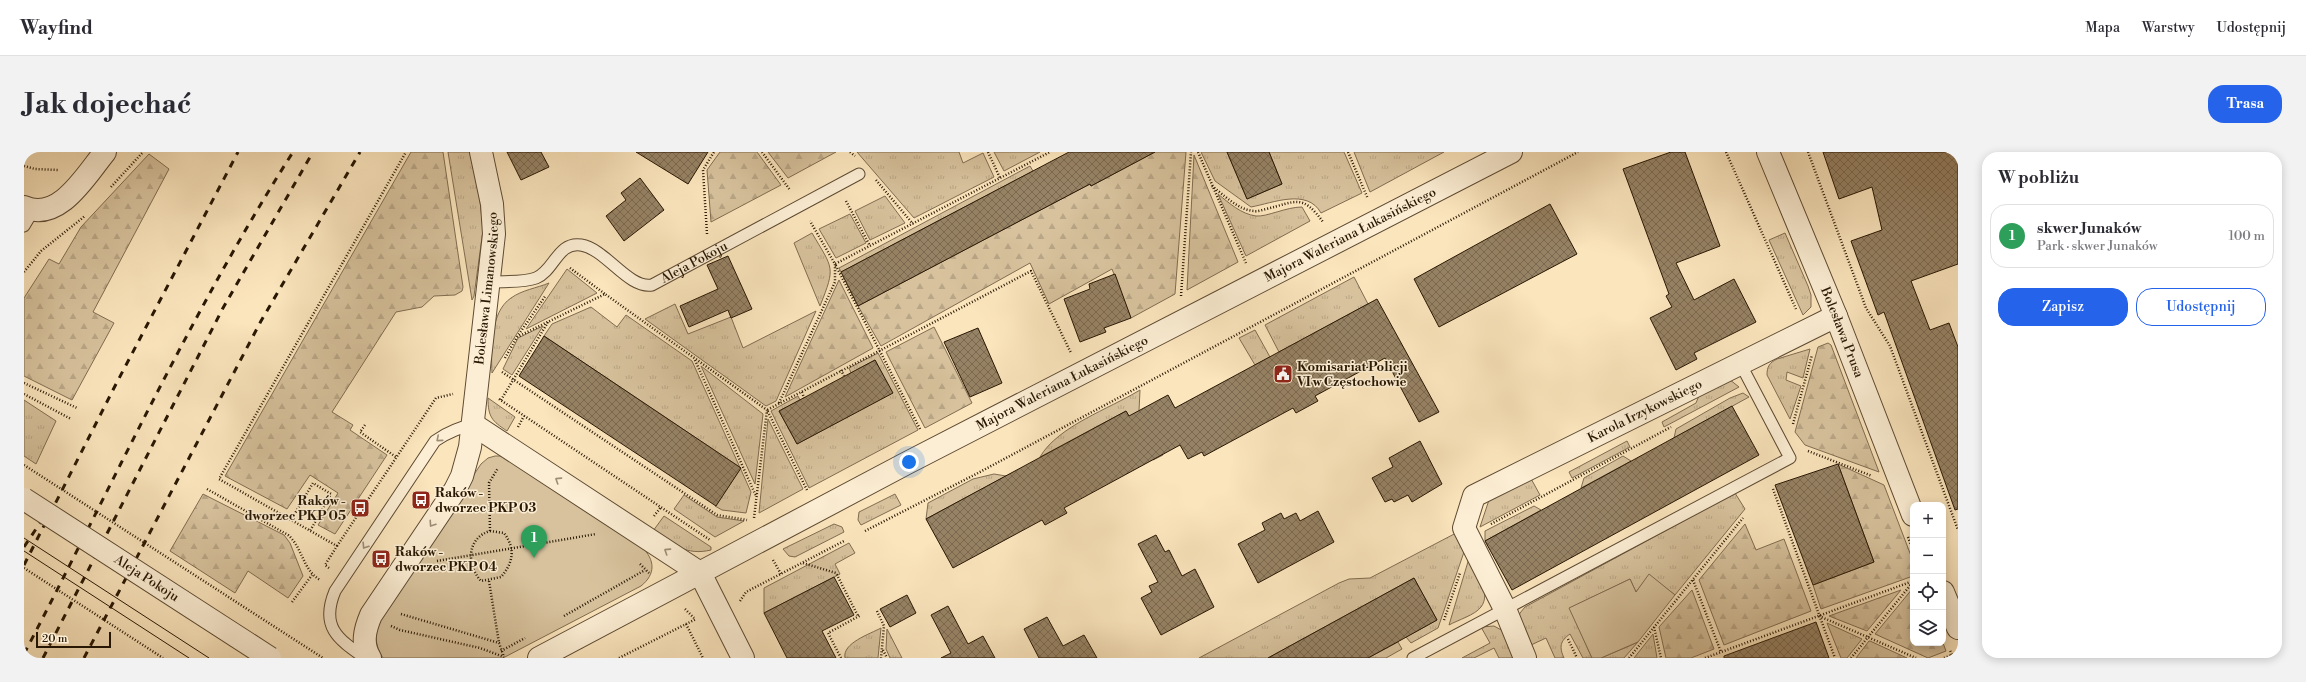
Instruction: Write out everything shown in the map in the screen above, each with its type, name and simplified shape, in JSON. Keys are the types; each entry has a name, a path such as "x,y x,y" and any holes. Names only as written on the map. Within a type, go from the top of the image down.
{"street":[{"path":"27,215 49,209 64,200 105,152"},
{"name":"Bolesława Limanowskiego","path":"370,658 364,640 366,626 371,615 462,476 474,425 494,234 492,204 481,152"},
{"name":"Majora Waleriana Łukasińskiego","path":"539,658 914,460 1511,152"},
{"name":"Bolesława Prusa","path":"1768,152 1836,316 1910,507"},
{"name":"Karola Irzykowskiego","path":"1525,658 1505,609 1464,528 1476,523 1474,496 1836,316"},
{"path":"474,425 700,572 744,658"},
{"name":"Aleja Pokoju","path":"24,499 270,658"},
{"path":"1946,599 1958,628"}],"lane":[{"name":"Aleja Pokoju","path":"490,282 527,280 538,277 546,271 560,252 569,247 581,245 592,249 640,284 646,286 652,285 859,174"},
{"path":"1413,658 1790,458 1740,363"},
{"path":"365,658 335,634 330,623 329,612 335,591 435,441 446,433 459,428 474,425"}],"path":[{"path":"337,546 219,479 406,152"},
{"path":"709,254 703,170 714,152"},
{"path":"762,152 801,205 835,264 922,433"},
{"path":"850,152 858,159"},
{"path":"988,152 1000,178"},
{"path":"835,264 1050,152"},
{"path":"1187,295 1181,298 1191,152"},
{"path":"1198,152 1246,264"},
{"path":"1348,152 1368,199"},
{"path":"865,531 978,473 1578,152"},
{"path":"1726,152 1799,317"},
{"path":"1808,152 1866,308 1890,346 1958,530"},
{"path":"24,166 48,171 65,168"},
{"path":"873,176 913,224"},
{"path":"838,186 870,246"},
{"path":"1212,186 1240,207 1254,212 1296,200 1305,202 1313,209 1323,223"},
{"path":"1362,203 1374,196"},
{"path":"1318,225 1330,219"},
{"path":"1239,267 1252,260"},
{"path":"779,404 835,282 835,264"},
{"path":"565,265 767,410 808,492"},
{"path":"767,410 1031,271 1072,355 1079,352"},
{"path":"502,363 517,337 548,291"},
{"path":"517,337 549,320 605,294"},
{"path":"500,400 549,320"},
{"path":"1791,432 1813,352"},
{"path":"695,359 756,496"},
{"path":"498,369 717,515 753,521"},
{"path":"841,370 844,376"},
{"path":"24,383 77,408"},
{"path":"331,569 325,565 436,398 458,392"},
{"path":"802,392 804,398"},
{"path":"24,394 71,420"},
{"path":"497,398 713,542"},
{"path":"753,521 767,410"},
{"path":"365,425 360,432 396,457"},
{"path":"1476,523 1672,426"},
{"path":"1804,450 1880,478"},
{"path":"490,531 489,482 501,464"},
{"path":"24,466 322,658"},
{"path":"291,520 313,483 331,494 310,531"},
{"path":"207,489 295,540 303,562 312,575 324,583"},
{"path":"1773,489 1835,658"},
{"path":"747,524 760,517"},
{"path":"1629,658 1743,518"},
{"path":"490,531 504,533 512,548 512,560 501,577 489,581 481,581 473,570 470,556 475,540 479,535 490,531"},
{"path":"429,562 603,533"},
{"path":"737,607 746,592 844,541"},
{"path":"771,555 781,574"},
{"path":"803,562 836,573 860,616 828,633 841,658"},
{"path":"1442,625 1463,567"},
{"path":"24,568 164,658"},
{"path":"563,616 645,570"},
{"path":"292,602 312,575"},
{"path":"1693,580 1721,652"},
{"path":"489,581 499,644 504,658"},
{"path":"1705,658 1910,582"},
{"path":"1851,658 1910,585"},
{"path":"877,611 884,626 882,658"},
{"path":"397,613 499,644"},
{"path":"1819,616 1916,658"},
{"path":"619,658 696,619"},
{"path":"385,623 400,630 480,648 504,658"},
{"path":"686,624 703,658"},
{"path":"1654,627 1661,658"},
{"path":"501,651 529,635"},
{"path":"1568,639 1577,658"},
{"path":"882,648 887,658"},
{"path":"1952,655 1957,653"}],"green space":[{"path":"411,152 443,152 463,287 462,291 455,295 434,296 422,307 396,312 332,412 353,425 350,430 387,455 335,534 318,525 338,493 310,475 287,509 225,476"},
{"path":"448,152 475,152 483,230 474,296 472,300"},
{"path":"720,152 757,152 781,185 711,222 707,170"},
{"path":"768,152 836,152 788,178"},
{"path":"857,152 959,152 963,163 983,153 994,177 914,218"},
{"path":"994,152 1040,152 1004,171"},
{"path":"1155,152 1186,152 1175,294 1131,318 1112,269 1049,304 1030,263 881,346 858,306 1090,184 1091,186"},
{"path":"1201,152 1227,152 1247,199 1282,184 1269,152 1344,152 1362,193 1321,213 1315,205 1298,199 1289,199 1251,207 1215,181"},
{"path":"1354,152 1444,152 1370,192"},
{"path":"149,154 169,169 93,312 114,323 72,400 24,376 24,298 49,259 59,264 81,227"},
{"path":"1194,155 1238,262 1187,290"},
{"path":"1030,166 1033,171 841,272 839,268"},
{"path":"1218,194 1240,211 1256,216 1302,207 1310,221 1246,256"},
{"path":"885,196 905,223 870,240 855,211"},
{"path":"850,214 866,243 836,258 819,229"},
{"path":"812,233 828,261 830,268 828,283 820,306 794,243"},
{"path":"1785,233 1811,295 1811,307 1803,315 1769,240"},
{"path":"567,269 597,293 526,329"},
{"path":"1354,277 1368,304 1279,352 1265,325"},
{"path":"839,280 873,348 785,397"},
{"path":"549,283 492,373 493,332 495,322 504,304 520,293"},
{"path":"675,304 688,334 731,317 743,348 816,311 776,401 766,406 645,319"},
{"path":"591,307 617,327 626,315 692,361 740,467 544,336 552,324"},
{"path":"543,326 512,375 503,369 518,338"},
{"path":"934,327 972,403 925,428 886,352"},
{"path":"1255,330 1270,357 1255,365 1239,338"},
{"path":"1828,343 1831,345 1879,472 1805,445 1795,432 1818,347"},
{"path":"1810,349 1803,378 1787,372 1786,380 1801,386 1790,419 1767,375 1767,370 1770,364 1777,359"},
{"path":"878,353 918,430 809,488 771,411 798,396 800,400 779,411 797,444 892,393 875,360 851,373 849,368"},
{"path":"701,366 763,414 755,484"},
{"path":"1729,379 1739,387 1664,427 1662,422 1696,403 1700,393"},
{"path":"1140,390 1139,411 1163,455 1153,460 1126,411 1040,457 1048,446 1071,427"},
{"path":"1743,393 1749,397 1674,438 1676,429 1730,398"},
{"path":"488,398 515,417 507,431 492,418 489,410"},
{"path":"24,400 56,421 36,464 24,456"},
{"path":"768,419 803,489 759,513"},
{"path":"1627,441 1630,447 1572,478 1569,472"},
{"path":"503,456 642,547 651,562 652,567 649,577 641,586 503,658 383,658 378,648 376,638 379,616 481,464 488,458"},
{"path":"1623,456 1631,461 1581,488 1584,478"},
{"path":"1838,464 1884,485 1910,553 1910,577 1821,609 1813,585 1874,562"},
{"path":"741,469 751,492 746,513 722,510 715,506"},
{"path":"994,474 1006,476 926,519 928,503 973,479"},
{"path":"1529,475 1540,495 1480,527 1489,500"},
{"path":"1735,493 1745,509 1675,595 1649,575 1636,592 1630,579 1570,608 1592,658 1583,658 1570,634 1561,644 1561,651 1564,658 1555,658 1546,638 1531,645 1518,620 1520,613 1525,607"},
{"path":"203,494 284,535 290,543 303,576 288,598 248,571 235,593 170,551"},
{"path":"895,494 901,505 861,525 858,520 859,512"},
{"path":"684,495 717,517 744,521 715,537 674,509"},
{"path":"1534,506 1541,510 1485,541 1485,531"},
{"path":"664,516 711,547 711,550 694,551 680,548 653,531"},
{"path":"834,524 842,527 844,532 795,557 789,556 783,549"},
{"path":"1745,524 1756,550 1784,539 1811,611 1724,645 1699,580"},
{"path":"1458,532 1465,549 1438,628 1411,643 1406,637 1437,620 1414,578 1268,658 1199,658 1339,583 1349,579 1370,578"},
{"path":"849,543 855,553 835,564 840,574 764,613 764,588"},
{"path":"1470,555 1482,581 1485,595 1484,601 1478,610 1449,625"},
{"path":"1649,574 1675,595 1638,642 1601,658 1592,658 1569,608 1630,579 1636,592"},
{"path":"1692,590 1714,649 1691,658 1666,658 1659,627"},
{"path":"1901,590 1867,631 1829,616"},
{"path":"1910,592 1910,646 1944,646 1946,651 1928,658 1875,634"},
{"path":"1827,623 1862,639 1847,658 1841,658"},
{"path":"1494,626 1505,632 1515,658 1499,658 1494,648 1474,658 1462,658 1490,643 1481,627"},
{"path":"881,628 878,658 845,658 845,653 852,643"},
{"path":"887,629 902,658 890,658 886,649"},
{"path":"1653,634 1657,658 1634,658"},
{"path":"1870,641 1907,658 1856,658"},
{"path":"1398,642 1402,649 1386,658 1368,658"},
{"path":"1638,642 1624,658 1601,658"}],"building":[{"path":"507,152 541,152 549,167 521,180"},
{"path":"636,152 708,152 688,184"},
{"path":"1069,152 1155,152 1091,186 1090,184 858,306 841,272"},
{"path":"1227,152 1269,152 1282,184 1247,199"},
{"path":"1671,152 1685,152 1720,246 1676,263 1694,300 1734,279 1756,322 1694,353 1697,359 1676,370 1650,318 1672,307 1666,296 1669,294 1623,169"},
{"path":"1823,152 1958,152 1958,264 1911,281 1930,330 1949,323 1958,347 1958,509 1955,510 1884,312 1878,315 1851,241 1882,230 1872,187 1839,199"},
{"path":"640,178 664,210 624,241 606,216 626,200 621,193"},
{"path":"1550,204 1577,254 1439,327 1414,279"},
{"path":"728,256 752,309 731,318 728,310 689,327 680,306 718,289 707,265"},
{"path":"1115,274 1131,318 1104,328 1106,332 1080,342 1064,299 1090,289 1089,284"},
{"path":"1377,299 1439,412 1419,422 1385,358 1315,396 1318,401 1296,413 1293,408 1204,456 1202,452 1188,459 1180,445 1064,508 1067,513 1045,525 1042,520 953,568 926,519 1126,411 1129,416 1168,395 1175,408"},
{"path":"978,328 1002,383 970,397 944,342"},
{"path":"544,336 741,468 716,506 519,376"},
{"path":"875,360 893,393 797,444 779,411"},
{"path":"1732,406 1759,455 1512,590 1485,541"},
{"path":"1420,441 1442,484 1412,502 1408,495 1394,502 1392,499 1385,502 1372,478 1393,467 1389,458"},
{"path":"1838,464 1874,562 1813,585 1775,485"},
{"path":"1318,511 1334,542 1258,583 1238,544 1265,530 1262,523 1281,513 1284,519 1296,513 1300,521"},
{"path":"1156,535 1165,552 1169,550 1182,576 1195,569 1214,607 1161,635 1141,598 1152,592 1149,586 1158,582 1138,544"},
{"path":"834,577 854,615 822,631 836,658 787,658 764,613"},
{"path":"1414,578 1437,620 1401,640 1368,658 1268,658"},
{"path":"907,595 916,613 890,627 880,609"},
{"path":"948,606 968,644 983,636 995,658 941,658 951,653 931,615"},
{"path":"1047,617 1063,646 1084,635 1097,658 1039,658 1024,629"},
{"path":"1816,622 1829,658 1724,658 1724,656"}],"tram line":[{"path":"24,538 209,658"},
{"path":"24,551 189,658"}],"railway":[{"path":"24,565 115,386 238,152"},
{"path":"24,654 186,337 220,274 293,152"},
{"path":"43,658 223,308 313,152"},
{"path":"84,658 261,321 360,152"},
{"path":"24,547 40,523"}],"place":[{"name":"Komisariat Policji VI w Częstochowie","path":"1283,374"},
{"name":"Raków - dworzec PKP 03","path":"421,500"},
{"name":"Raków - dworzec PKP 05","path":"360,508"},
{"name":"skwer Junaków","path":"534,558"},
{"name":"Raków - dworzec PKP 04","path":"381,559"}]}
